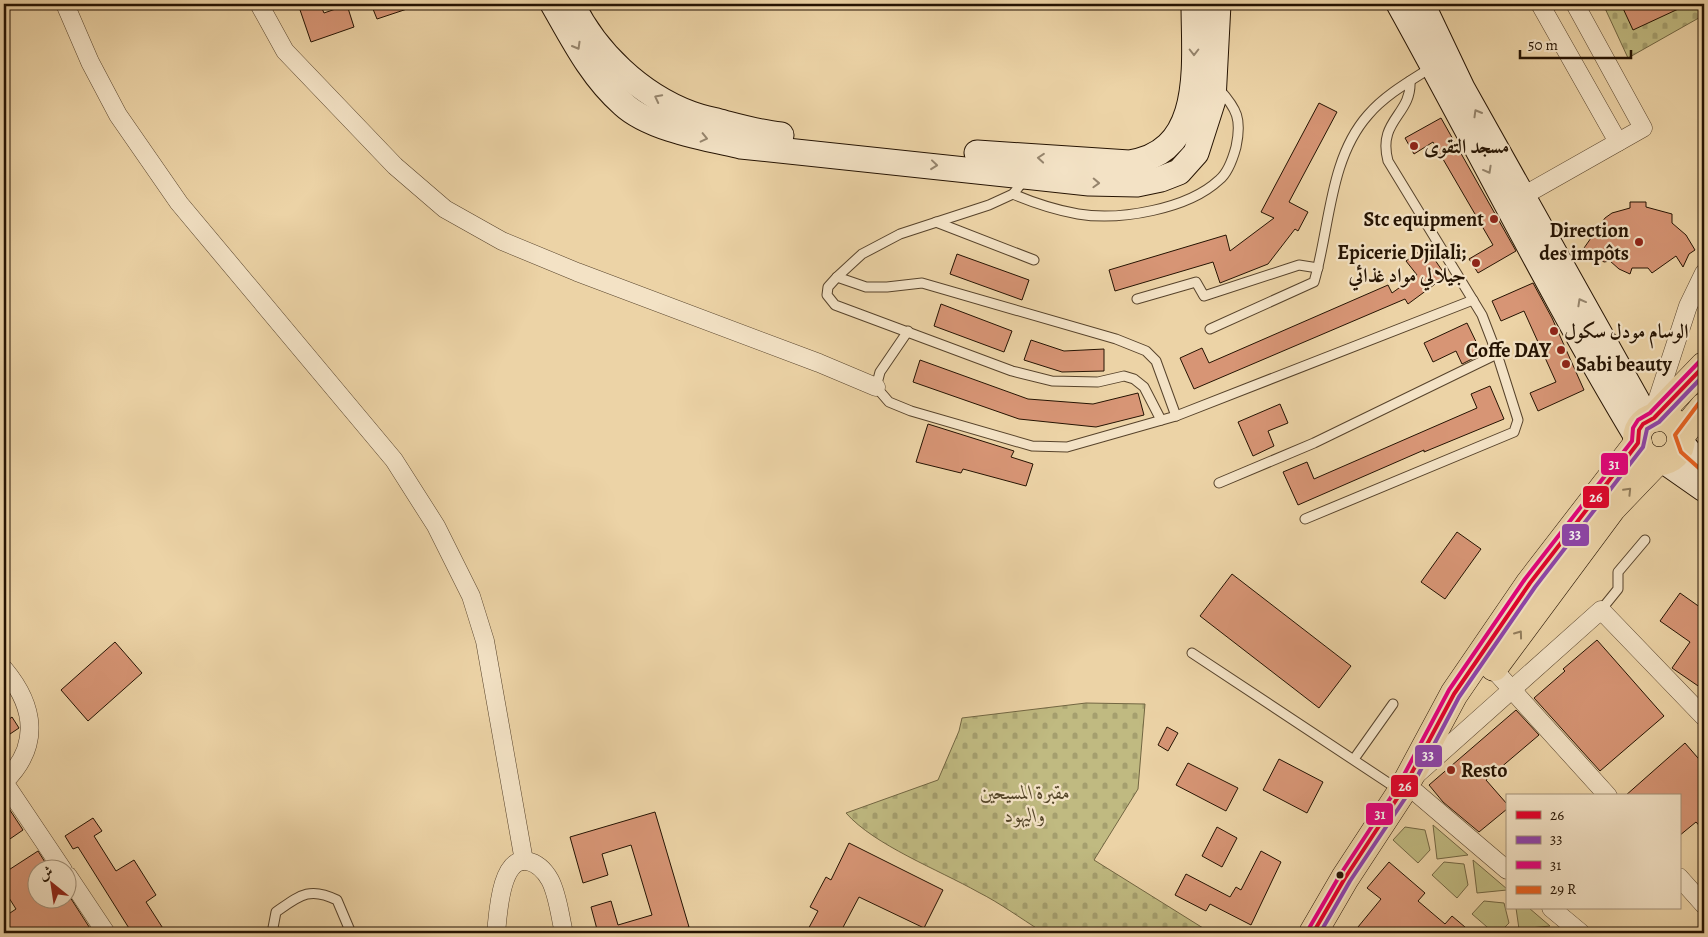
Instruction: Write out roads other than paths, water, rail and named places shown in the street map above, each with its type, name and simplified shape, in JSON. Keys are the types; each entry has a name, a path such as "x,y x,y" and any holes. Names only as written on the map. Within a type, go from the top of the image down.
{"main road":[{"path":"1313,933 1345,878 1487,661 1530,583 1657,437 1704,366"},
{"path":"1657,437 1704,407"}],"street":[{"path":"66,4 73,27 118,115 179,203 394,460 436,526 471,596 485,641 524,861"},
{"path":"259,4 285,51 395,166 445,209 502,241 577,272 819,363 876,387"},
{"path":"553,4 585,61 624,105 654,122 679,131 741,146 1029,175 1090,183 1137,184 1161,179 1178,172 1196,153 1213,100 1218,4"},
{"path":"572,4 579,18 614,63 648,92 690,114 761,133 1046,159 1129,163 1144,161 1162,152 1176,138 1184,126 1190,102 1192,78 1194,4"},
{"path":"1399,4 1608,389 1657,437 1704,489"},
{"path":"1422,4 1462,88 1657,437 1689,452 1704,464"},
{"path":"1540,4 1618,142"},
{"path":"1523,196 1643,128 1575,4"},
{"path":"1657,437 1688,306 1704,273"},
{"path":"1506,869 1404,788 1601,610 1704,717"},
{"path":"1487,661 1606,794"},
{"path":"4,669 18,686 29,715 28,749 19,767 4,782 56,860"},
{"path":"496,933 499,898 510,869 516,863 524,861 533,863 544,871 551,883 564,933"},
{"path":"1680,878 1703,900"},
{"path":"78,891 106,933"},
{"path":"1553,910 1581,933"}],"lane":[{"path":"1210,329 1314,282 1337,181 1350,141 1368,115 1410,81 1434,66"},
{"path":"1306,520 1514,432 1518,420 1497,354 1482,315 1388,160 1384,147 1387,133 1405,105 1410,92 1410,81"},
{"path":"1013,194 1080,214 1102,215 1154,211 1197,195 1220,180 1233,158 1238,134 1235,107 1214,83"},
{"path":"1029,175 1013,194 989,205 900,234 862,254 828,287 827,295 835,305 1012,370 1052,381 1098,382 1124,376 1134,379 1144,387 1161,420"},
{"path":"936,222 1034,260"},
{"path":"1138,299 1196,282 1204,296 1299,265 1318,268"},
{"path":"837,277 866,286 887,287 922,283 1116,339 1146,351 1156,361 1176,416"},
{"path":"908,331 880,372 876,387 889,402 911,411 1032,446 1066,447 1176,416 1473,300"},
{"path":"1219,483 1314,443 1497,354"},
{"path":"1601,610 1618,588 1618,572 1645,540"},
{"path":"1192,653 1354,759 1404,788"},
{"path":"1354,759 1393,704"},
{"path":"272,933 276,912 300,896 322,893 337,900 351,933"}],"place":[{"name":"مسجد التقوى","path":"1414,146"},
{"name":"Stc equipment","path":"1494,219"},
{"name":"Direction des impôts","path":"1639,242"},
{"name":"Epicerie Djilali; جيلالي مواد غذائي","path":"1476,263"},
{"name":"الوسام مودل سكول","path":"1554,331"},
{"name":"Coffe DAY","path":"1561,350"},
{"name":"Sabi beauty","path":"1566,364"},
{"name":"Resto","path":"1451,770"}],"park label":[{"name":"مقبرة المسيحين واليهود","path":"1025,804"}]}
